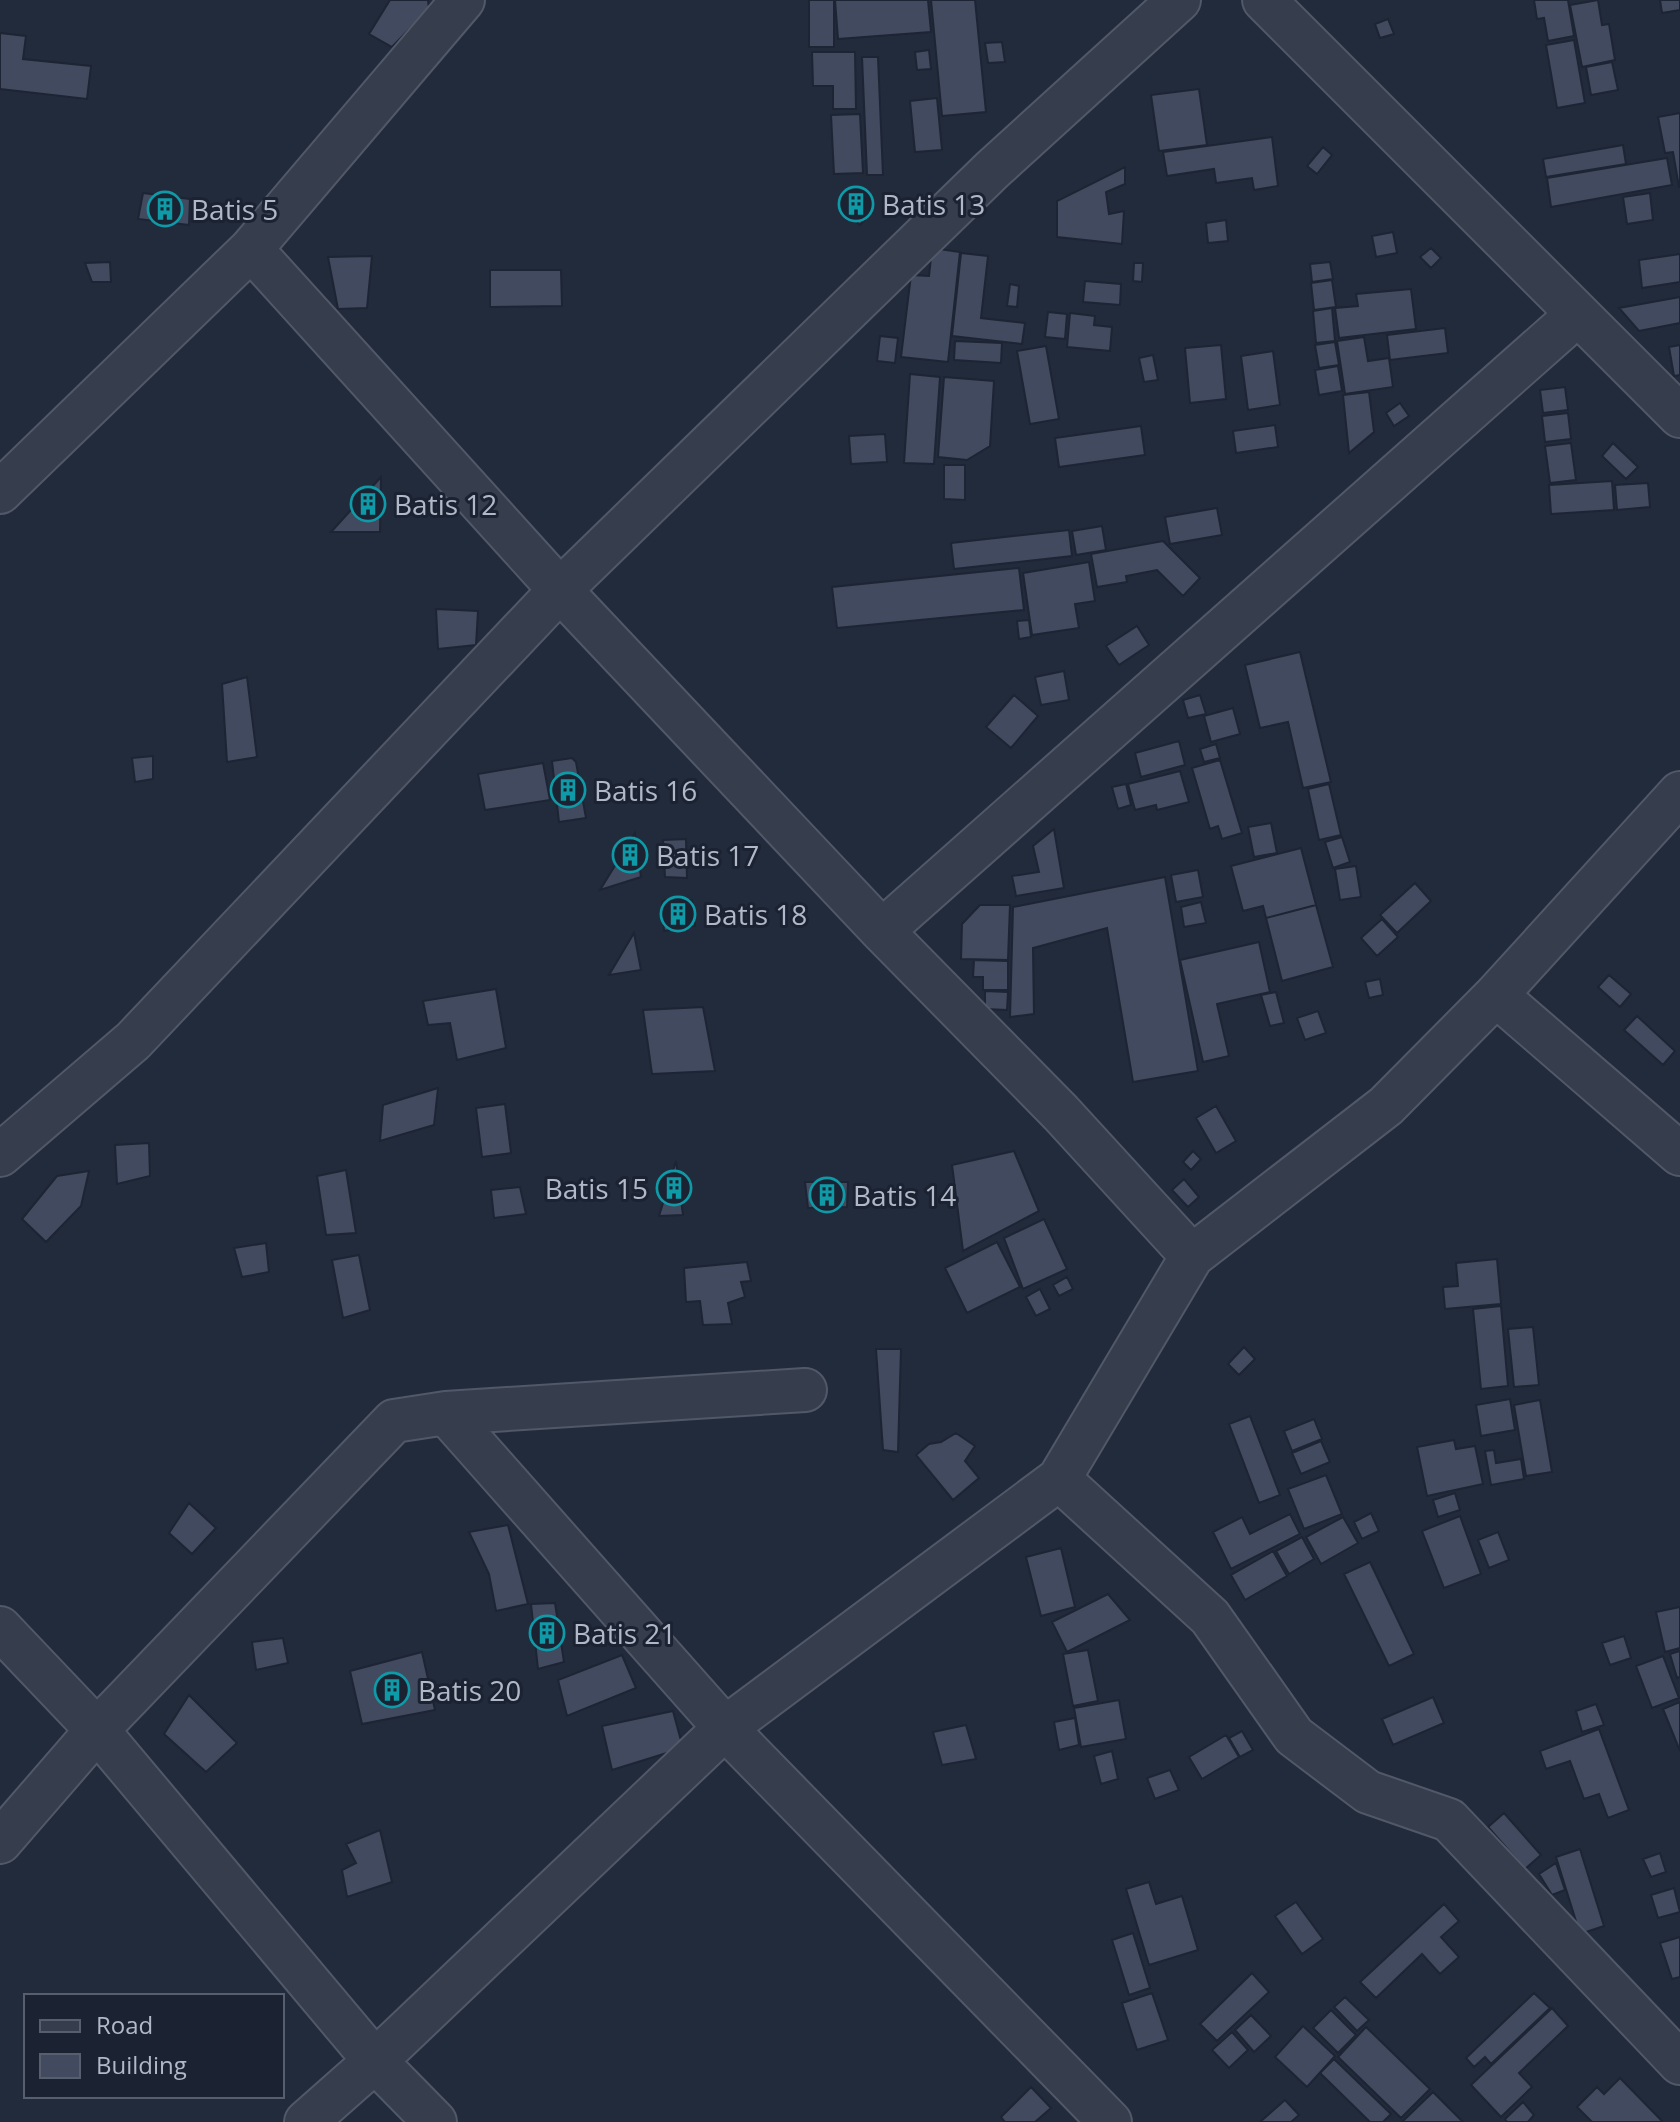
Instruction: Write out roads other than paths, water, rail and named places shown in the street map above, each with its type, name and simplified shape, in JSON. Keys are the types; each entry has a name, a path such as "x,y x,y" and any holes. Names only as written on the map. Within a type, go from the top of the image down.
{"street":[{"path":"0,492 251,249 463,0"},
{"path":"0,1155 133,1041 560,590 992,170 1179,0"},
{"path":"1264,0 1680,416"},
{"path":"251,249 560,590 882,931 1061,1113 1192,1256"},
{"path":"882,931 1578,314"},
{"path":"306,2122 375,2061 725,1728 1059,1479 1192,1256 1386,1106 1496,995 1680,793"},
{"path":"1496,995 1680,1154"},
{"path":"0,1842 97,1730 394,1421 446,1413 805,1390"},
{"path":"446,1413 725,1728 1110,2122"},
{"path":"1059,1479 1210,1617 1294,1736 1368,1792 1449,1820 1680,2063"},
{"path":"0,1628 97,1730 375,2061 435,2122"}],"place":[{"name":"Batis 13","path":"856,204"},
{"name":"Batis 5","path":"165,209"},
{"name":"Batis 12","path":"368,504"},
{"name":"Batis 16","path":"568,790"},
{"name":"Batis 17","path":"630,855"},
{"name":"Batis 18","path":"678,914"},
{"name":"Batis 15","path":"674,1188"},
{"name":"Batis 14","path":"827,1195"},
{"name":"Batis 21","path":"547,1633"},
{"name":"Batis 20","path":"392,1690"}]}
